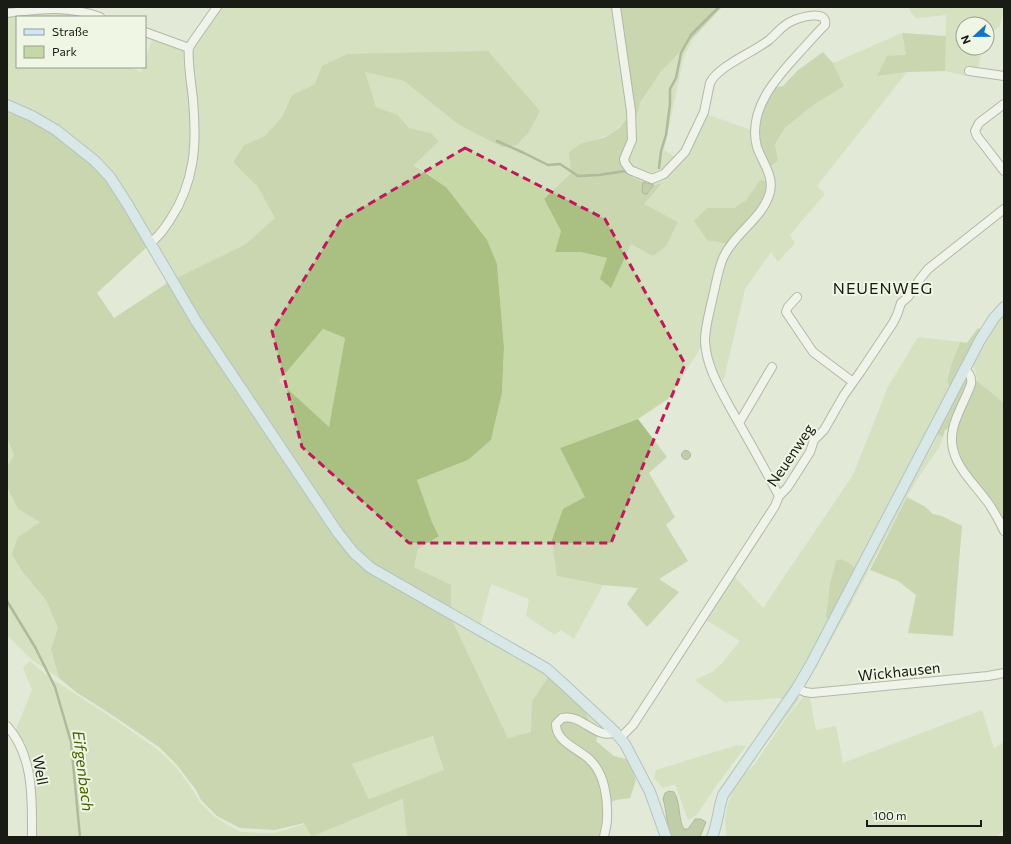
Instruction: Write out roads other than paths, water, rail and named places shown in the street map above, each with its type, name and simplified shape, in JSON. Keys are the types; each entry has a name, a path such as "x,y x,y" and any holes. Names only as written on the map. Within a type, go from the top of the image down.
{"main road":[{"path":"7,105 32,116 56,130 95,161 116,184 199,326 338,533 354,553 371,568 537,663 558,679 618,735 629,750 650,792 666,837"},
{"path":"712,837 717,824 720,805 727,789 797,688 811,664 964,369 994,318 1004,307"},
{"path":"638,770 642,788 659,837"}],"street":[{"path":"150,243 162,233 174,214 191,174 195,134 189,48 217,7"},
{"path":"616,7 631,111 632,140 624,159 630,170 642,176 652,178 664,174 686,152 704,112 710,83 715,76 769,40 790,22 812,16 820,16 825,20 825,25 776,80 766,94 758,113 756,139 759,152 770,177 768,199 759,213 736,238 725,254 718,272 706,330 705,341 709,362 722,392 779,496"},
{"path":"7,13 49,8 65,8 79,10 97,16"},
{"path":"146,32 189,48"},
{"path":"969,71 1004,76"},
{"path":"1004,104 979,124 975,131 977,136 1004,171"},
{"name":"Neuenweg","path":"618,735 631,727 775,506 779,496 787,488 810,452 814,440 824,430 844,395 893,323 901,303 908,297 925,272 1004,209"},
{"path":"797,296 786,312 790,319 813,352 853,382"},
{"path":"739,423 772,367"},
{"path":"964,369 970,374 972,379 954,426 952,439 953,451 961,468 989,504 1004,531"},
{"name":"Wickhausen","path":"797,688 805,692 812,693 988,676 1004,673"},
{"path":"604,837 607,820 607,803 603,782 596,767 590,760 560,737 556,724 562,718 570,718 577,720 601,733 618,735"},
{"name":"Well","path":"7,726 22,748 30,773 32,837"}],"waterway":[{"path":"659,168 661,151 666,135 670,104 670,89 676,78 681,53 691,35 719,7"},
{"path":"497,141 548,165 560,164 578,176 599,175 625,171 628,173"},
{"name":"Eifgenbach","path":"7,601 35,647 55,687 71,742 80,837"}],"district":[{"name":"NEUENWEG","path":"883,287"}]}
